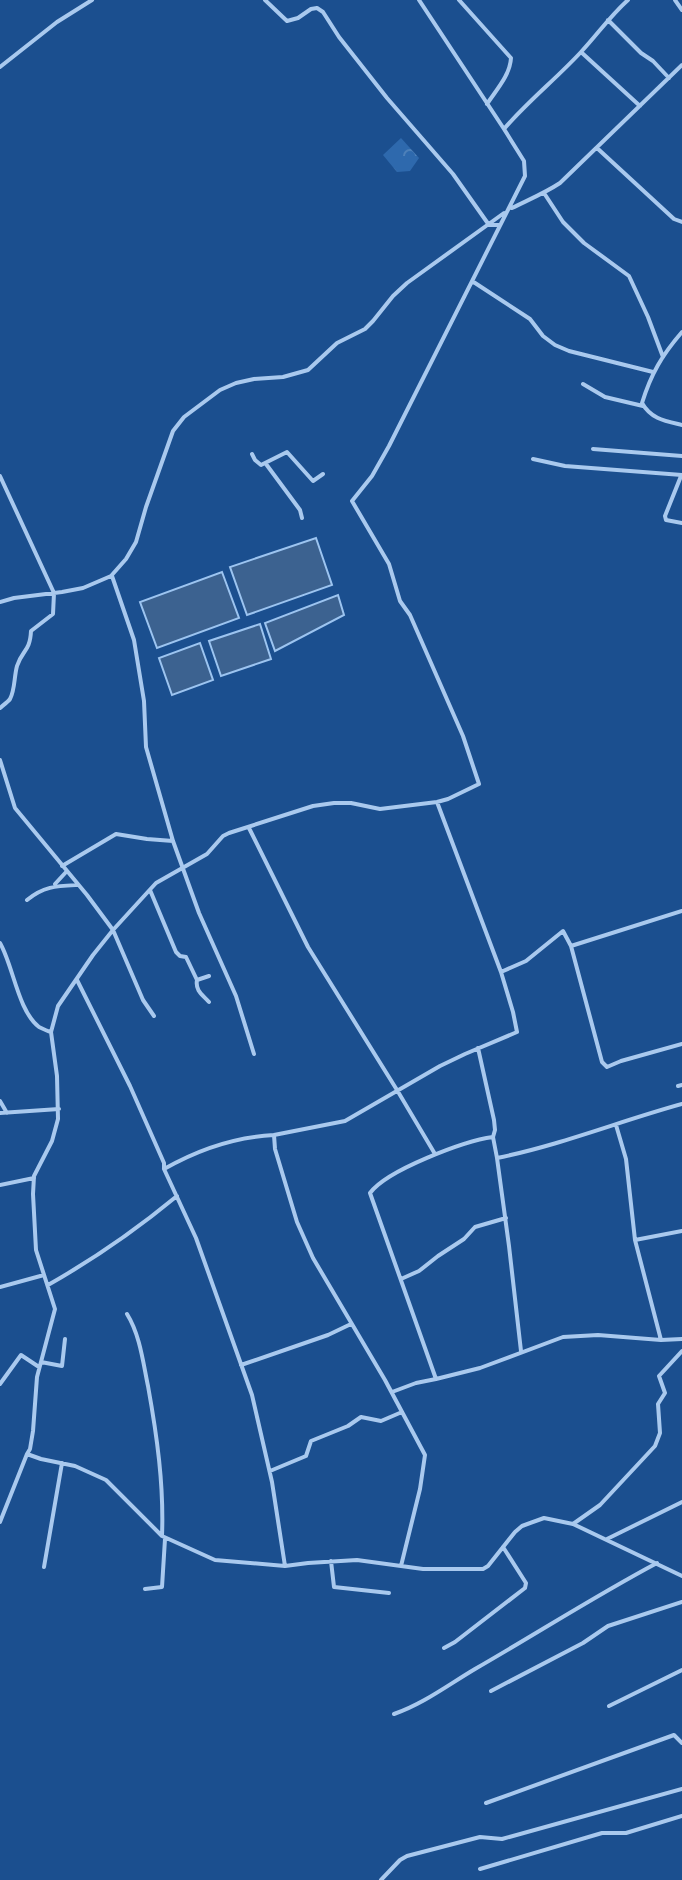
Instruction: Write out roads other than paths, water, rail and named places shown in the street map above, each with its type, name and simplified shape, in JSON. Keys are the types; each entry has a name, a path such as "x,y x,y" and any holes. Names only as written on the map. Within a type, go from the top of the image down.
{"street":[{"path":"265,0 287,21 311,9 317,8 323,12 387,98 453,174 489,225"},
{"path":"0,1522 30,1449 35,1391 55,1309 36,1250 33,1194 34,1178 52,1141 58,1119 57,1076 51,1032 58,1006 113,930 156,883 207,854 223,836 313,806 351,803 380,809 437,802 479,784 463,736 410,615 400,601 389,564 352,501 372,476 389,446 509,210 526,169 518,150 419,0"},
{"path":"459,0 511,58 505,78 487,104"},
{"path":"504,129 628,0"},
{"path":"675,0 682,10"},
{"path":"0,67 88,1"},
{"path":"608,20 669,78"},
{"path":"581,52 640,106"},
{"path":"0,602 83,588 111,576 136,542 173,431 184,417 220,390 236,383 300,374 308,370 337,343 365,329 407,283 509,210 560,183 682,65"},
{"path":"597,148 674,219 682,222"},
{"path":"544,193 563,222 584,243 629,276 663,357"},
{"path":"489,225 500,225"},
{"path":"472,281 530,319 543,336 555,345 653,372"},
{"path":"643,406 653,372 682,332"},
{"path":"583,384 605,397 643,406 660,420 682,425"},
{"path":"593,449 682,456"},
{"path":"252,454 261,465 287,452 313,481 323,474"},
{"path":"533,459 565,466 682,474 665,516 666,520 682,523"},
{"path":"266,464 300,510 302,518"},
{"path":"0,476 54,593 53,614 32,628 28,650 21,656 9,700 0,708"},
{"path":"111,576 134,640 144,701 146,747 173,841 236,996 254,1054"},
{"path":"0,760 15,808 113,930 143,1000 154,1016"},
{"path":"164,1169 207,1148 241,1138 345,1121 478,1048 517,1032 501,972 437,802"},
{"path":"249,828 308,947 435,1154"},
{"path":"62,866 116,834 173,841"},
{"path":"49,888 67,871"},
{"path":"27,900 57,885 78,885"},
{"path":"150,890 176,952 186,957 201,995 209,1002"},
{"path":"571,946 682,911"},
{"path":"501,972 526,961 563,931 571,946 605,1066 682,1044"},
{"path":"0,943 26,1009 37,1025 51,1032"},
{"path":"197,980 209,976"},
{"path":"76,979 130,1086 196,1238 252,1395 270,1471 285,1566"},
{"path":"478,1048 494,1120 493,1137 521,1351"},
{"path":"0,1101 7,1113"},
{"path":"497,1158 682,1104"},
{"path":"0,1113 59,1109"},
{"path":"616,1125 626,1159 635,1240 661,1340"},
{"path":"274,1135 275,1149 297,1222 313,1258 392,1392 426,1458 401,1566"},
{"path":"436,1379 370,1193 374,1186 435,1154 493,1137"},
{"path":"0,1185 34,1178"},
{"path":"48,1285 82,1266 177,1196"},
{"path":"401,1279 419,1271 464,1239 475,1227 506,1218"},
{"path":"635,1240 682,1231"},
{"path":"0,1287 44,1275"},
{"path":"127,1314 145,1368 162,1483 162,1587 145,1589"},
{"path":"240,1365 351,1324"},
{"path":"392,1392 480,1368 563,1337 682,1339"},
{"path":"0,1384 21,1355 40,1364 62,1366 65,1339"},
{"path":"573,1524 600,1505 655,1446 660,1433 658,1404 665,1393 659,1376 682,1351"},
{"path":"270,1471 306,1456 311,1441 348,1426 357,1419 367,1417 381,1421 402,1412"},
{"path":"27,1454 91,1472 106,1480 164,1537 215,1560 285,1566 373,1561 423,1569 483,1569 515,1532 532,1521 544,1518 573,1524 682,1576"},
{"path":"44,1567 62,1463"},
{"path":"607,1539 682,1502"},
{"path":"444,1648 525,1588 524,1580 503,1547"},
{"path":"331,1561 334,1587 389,1593"},
{"path":"394,1714 415,1707 657,1563"},
{"path":"491,1691 583,1643 608,1626 682,1602"},
{"path":"609,1706 682,1670"},
{"path":"486,1803 674,1735 682,1743"},
{"path":"381,1880 407,1856 480,1837 502,1839 682,1789"},
{"path":"480,1869 602,1833 626,1833 682,1816"}]}
